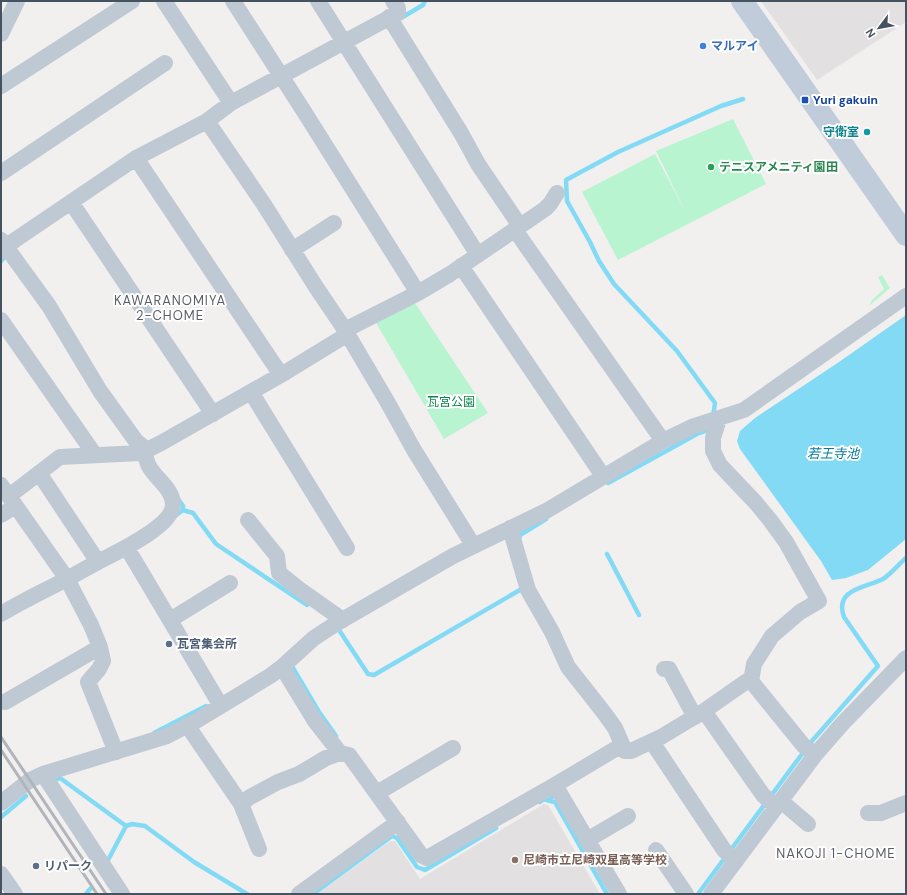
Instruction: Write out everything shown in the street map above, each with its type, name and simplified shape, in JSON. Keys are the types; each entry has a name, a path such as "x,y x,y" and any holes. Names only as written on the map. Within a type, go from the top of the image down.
{"main road":[{"path":"742,1 906,235"}],"street":[{"path":"1,86 132,1"},
{"path":"164,1 231,102"},
{"path":"233,1 282,76 418,293"},
{"path":"318,1 478,255"},
{"path":"146,449 136,441 100,391 49,306 3,246 15,240 136,158 207,121 231,102 398,13 398,8 393,1"},
{"path":"1,34 17,3"},
{"path":"389,17 461,133 517,228 663,441"},
{"path":"1,174 165,63"},
{"path":"207,121 259,197 316,287 347,332 414,450 473,545"},
{"path":"136,158 281,375"},
{"path":"1,515 8,495 60,457 140,453 162,443 281,375 347,332 418,293 462,266 545,209 550,204 556,193"},
{"path":"71,202 213,414"},
{"path":"292,250 334,223"},
{"path":"462,266 603,476"},
{"path":"1,803 30,780 43,774 167,736 187,726 270,676 314,638 453,556 546,511 663,441 694,426 744,410 906,296"},
{"path":"3,328 95,455"},
{"path":"251,392 298,457 339,524 347,548"},
{"path":"719,419 713,438 713,451 720,465 770,520 786,542 819,601 800,612 772,636 754,664 751,680"},
{"path":"1,614 127,548 167,518 172,512 173,505 171,496 145,461 146,449"},
{"path":"39,473 98,562"},
{"path":"8,495 67,580 91,625 100,647 103,661 102,665 88,682 116,752"},
{"path":"248,520 277,556 279,573 343,620"},
{"path":"510,528 528,590 552,632 568,667 615,728 625,751 632,751 652,742 699,714 747,681 751,680"},
{"path":"127,548 221,706"},
{"path":"170,620 230,582"},
{"path":"5,702 100,647"},
{"path":"711,894 730,855 773,802 810,751 842,724 906,658"},
{"path":"282,667 315,721 340,753"},
{"path":"664,669 669,669 699,714 773,802 808,824"},
{"path":"751,680 810,751"},
{"path":"187,726 241,804 259,848"},
{"path":"652,742 730,855"},
{"path":"241,804 255,794 278,782 299,774 326,758 340,753 349,755 421,855 427,858 556,787 622,745"},
{"path":"377,793 454,748"},
{"path":"43,774 122,894"},
{"path":"556,787 619,894"},
{"path":"868,813 881,813 906,802"},
{"path":"587,840 628,816"},
{"path":"299,894 398,822"},
{"path":"656,850 686,894"},
{"path":"1,874 15,894"}],"shaded area":[{"path":"761,1 906,1 906,22 817,80"},
{"name":"尼崎市立尼崎双星高等学校","path":"544,804 548,805 600,894 317,894 390,841 395,841 420,879"}],"green space":[{"path":"733,119 766,184 618,260 582,192 655,154 685,211 656,151"},
{"path":"882,275 890,288 869,306 872,300 884,289 878,277"},
{"name":"瓦宮公園","path":"413,300 488,413 444,439 375,321"}],"water":[{"name":"若王寺池","path":"906,315 906,539 868,570 846,578 832,580 821,561 740,449 737,441 740,431 755,418"}],"waterway":[{"path":"401,18 423,5 425,1"},
{"path":"713,417 715,403 677,351 614,284 599,261 567,201 566,180 618,152 721,106 743,99"},
{"path":"1,261 7,254"},
{"path":"608,483 697,434 711,429"},
{"path":"175,516 183,510 183,506 178,499"},
{"path":"183,510 193,513 216,544 307,605"},
{"path":"519,539 520,535 546,519"},
{"path":"607,554 639,615"},
{"path":"698,894 811,742 878,666 844,617 842,608 843,601 847,595 853,591 883,579 906,558"},
{"path":"337,627 368,674 374,675 525,587"},
{"path":"290,663 319,712 336,736"},
{"path":"154,733 206,706"},
{"path":"52,781 60,778 126,826 132,824 145,826 194,862 247,894"},
{"path":"540,802 544,799 550,801 555,791"},
{"path":"1,817 26,796"},
{"path":"550,801 555,802 607,894"},
{"path":"107,862 126,826"},
{"path":"313,894 392,836 397,838 417,867 425,870 496,828"},
{"path":"86,894 90,889"}],"railway":[{"path":"1,737 106,894"},
{"path":"1,750 97,894"}],"place":[{"name":"マルアイ","path":"703,46"},
{"name":"Yuri gakuin","path":"805,100"},
{"name":"守衛室","path":"867,132"},
{"name":"テニスアメニティ園田","path":"711,167"},
{"name":"瓦宮集会所","path":"169,644"},
{"name":"尼崎市立尼崎双星高等学校","path":"515,860"},
{"name":"リパーク","path":"36,866"}],"district":[{"name":"KAWARANOMIYA 2-CHOME","path":"170,308"},
{"name":"NAKOJI 1-CHOME","path":"836,853"}]}
